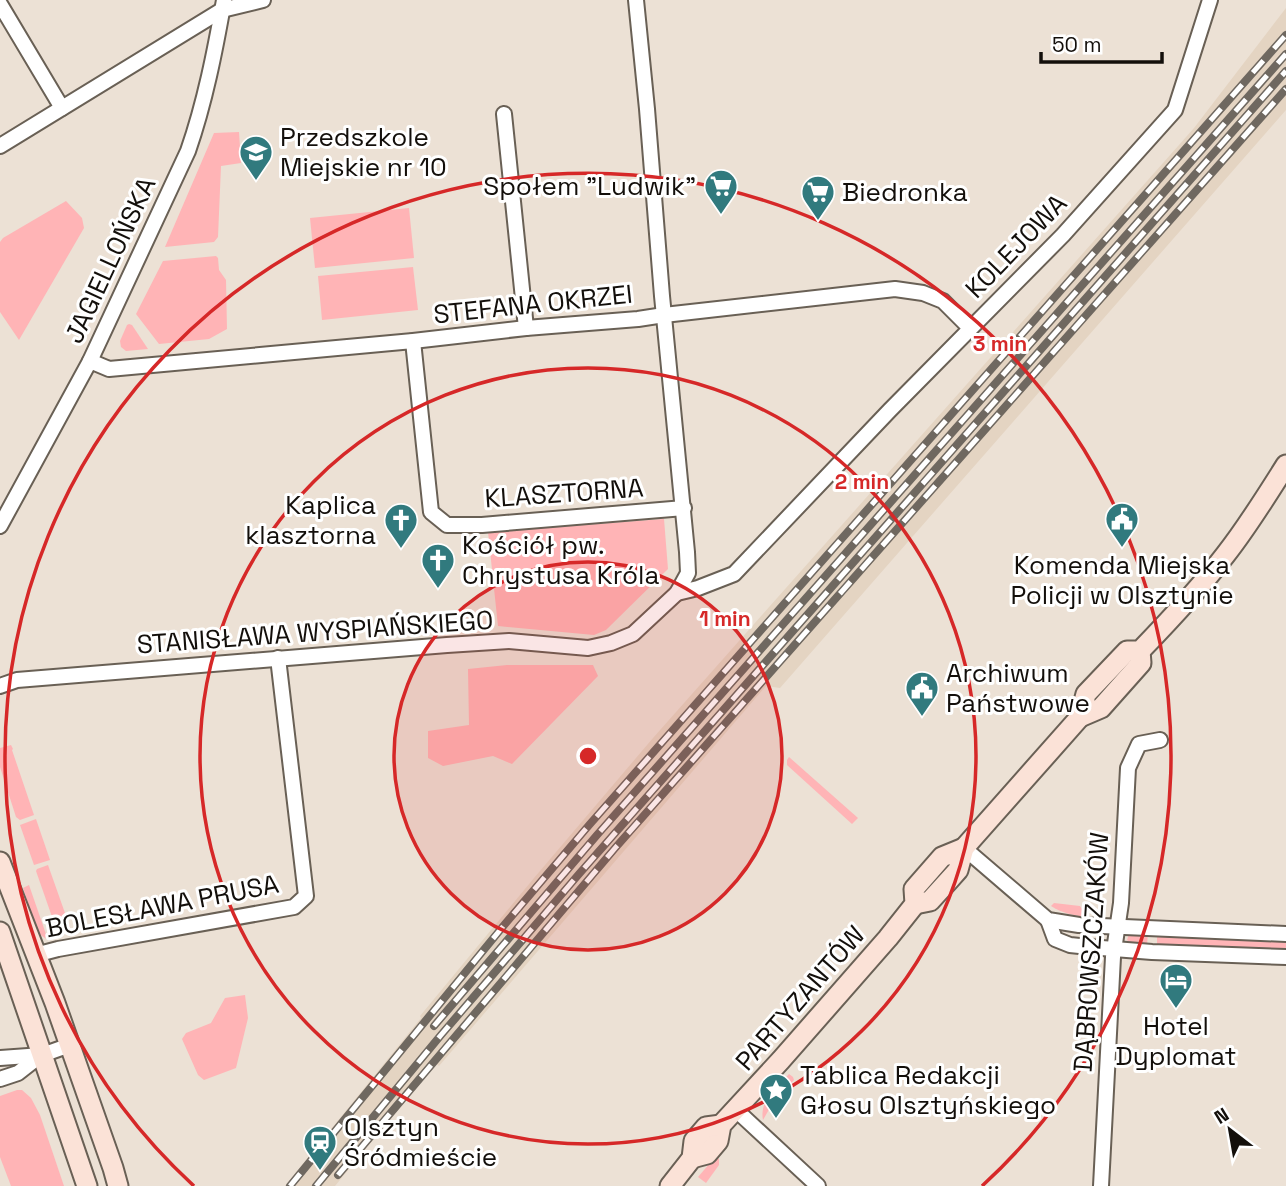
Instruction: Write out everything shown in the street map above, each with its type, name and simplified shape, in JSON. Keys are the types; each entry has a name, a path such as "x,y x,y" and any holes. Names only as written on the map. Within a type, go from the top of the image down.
{"street":[{"path":"0,146 223,5 263,0"},
{"path":"636,0 684,508 688,573 677,593"},
{"name":"KOLEJOWA","path":"677,593 734,574 1063,235 1175,110 1210,0"},
{"path":"0,4 62,108"},
{"name":"JAGIELLOŃSKA","path":"0,526 90,361 188,151 212,62 223,5"},
{"path":"503,114 526,328"},
{"name":"STEFANA OKRZEI","path":"90,361 108,369 638,319 895,289 923,292 943,301 970,328"},
{"name":"KLASZTORNA","path":"413,341 431,512 447,524 482,525 684,508"},
{"name":"PARTYZANTÓW","path":"670,1186 692,1158 707,1154 718,1141 722,1125 852,980 915,904 930,901 958,870 964,848 1080,717 1086,694 1127,651 1140,651 1165,625 1224,557 1286,465"},
{"name":"STANISŁAWA WYSPIAŃSKIEGO","path":"0,686 17,680 447,645 509,642 588,648 633,634 677,593"},
{"name":"BOLESŁAWA PRUSA","path":"35,955 294,907 306,897 278,659"},
{"name":"DĄBROWSZCZAKÓW","path":"1101,1186 1114,949 1121,903 1129,765 1139,744 1160,740"},
{"path":"964,848 1048,920 1055,939 1062,942 1114,949 1286,957"},
{"path":"0,862 55,1003 118,1186"},
{"path":"1048,920 1070,924 1286,934"},
{"path":"0,932 86,1186"},
{"path":"0,1058 42,1055 70,1045"},
{"path":"0,1079 18,1073 42,1055"},
{"path":"736,1110 818,1186"}],"shaded area":[{"path":"1286,8 1286,110 780,688 766,686 439,1066 436,1064 335,1186 285,1186 534,878 653,738 1194,128"},
{"path":"239,132 241,163 221,166 218,237 214,242 165,247 214,133"},
{"path":"66,201 82,218 84,228 19,340 0,312 0,242"},
{"path":"409,208 414,258 315,268 310,218"},
{"path":"216,256 219,270 226,280 227,329 209,339 159,344 136,314 163,261"},
{"path":"413,267 418,310 322,320 318,276"},
{"path":"129,324 148,349 126,351 121,347 120,341"},
{"path":"664,519 668,569 606,630 594,635 498,626 488,532"},
{"path":"507,665 593,665 598,676 512,764 493,756 443,766 428,758 428,731 469,725 468,669"},
{"path":"11,745 34,815 20,820 16,817 0,767 0,748"},
{"path":"789,757 858,818 852,824 787,765"},
{"path":"36,819 50,860 34,865 20,825"},
{"path":"48,865 71,930 58,934 36,871"},
{"path":"29,885 48,940 39,934 23,888"},
{"path":"1054,903 1080,906 1085,917 1059,910 1051,906"},
{"path":"1148,933 1147,945 1131,944 1127,940 1129,934"},
{"path":"1157,934 1286,941 1286,951 1157,946"},
{"path":"245,995 248,1018 236,1068 204,1080 198,1075 182,1039 186,1033 211,1023 225,998"},
{"path":"789,1074 794,1080 771,1106 763,1120 766,1101"},
{"path":"22,1090 31,1098 40,1115 64,1186 11,1186 0,1157 0,1096"},
{"path":"716,1156 719,1165 706,1183 698,1177"}],"railway":[{"path":"290,1186 590,824 1286,35"},
{"path":"434,1026 597,835 1286,54"},
{"path":"316,1186 579,874 1286,71"},
{"path":"338,1175 616,847 1286,89"}],"place":[{"name":"Przedszkole Miejskie nr 10","path":"256,182"},
{"name":"Społem \"Ludwik\"","path":"721,216"},
{"name":"Biedronka","path":"818,222"},
{"name":"Komenda Miejska Policji w Olsztynie","path":"1122,549"},
{"name":"Kaplica klasztorna","path":"401,550"},
{"name":"Kościół pw. Chrystusa Króla","path":"438,590"},
{"name":"Archiwum Państwowe","path":"922,718"},
{"name":"Hotel Dyplomat","path":"1176,1010"},
{"name":"Tablica Redakcji Głosu Olsztyńskiego","path":"776,1120"},
{"name":"Olsztyn Śródmieście","path":"320,1172"}]}
